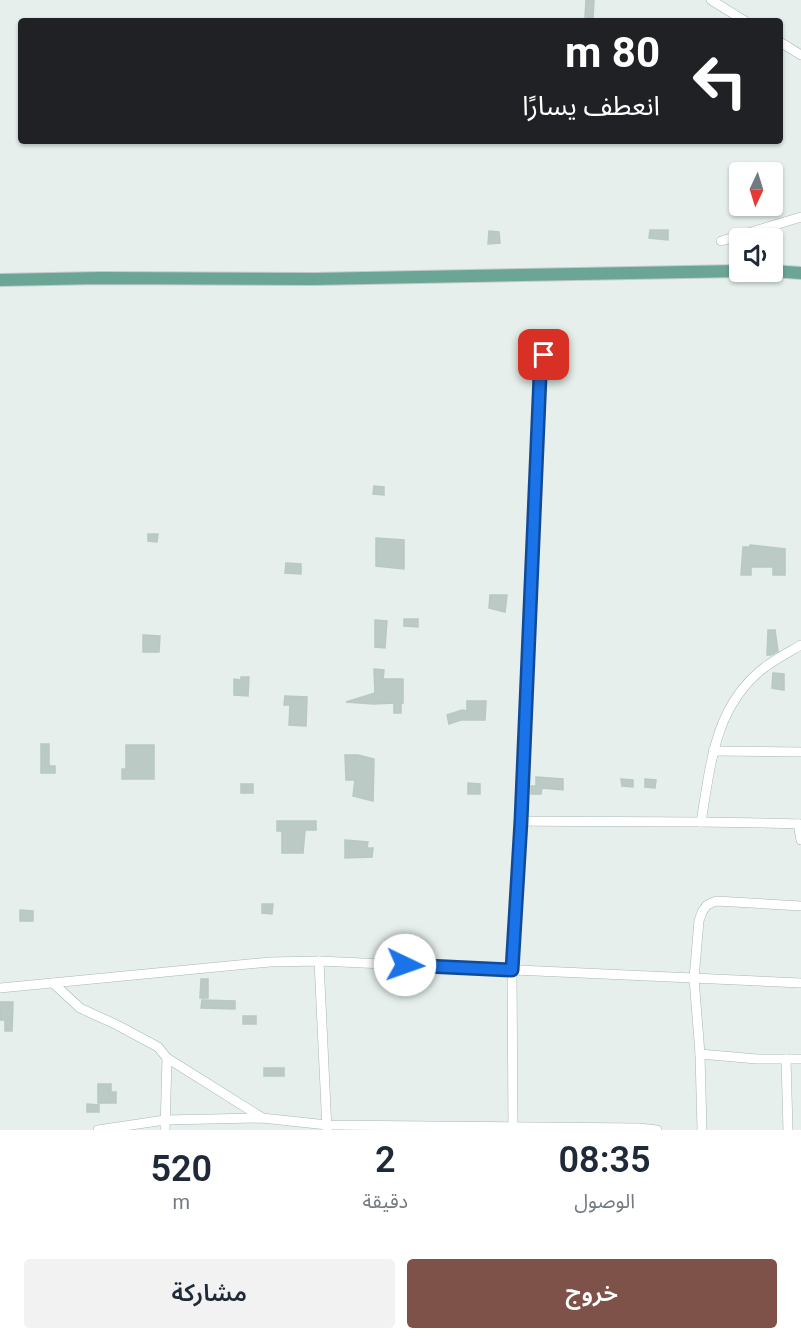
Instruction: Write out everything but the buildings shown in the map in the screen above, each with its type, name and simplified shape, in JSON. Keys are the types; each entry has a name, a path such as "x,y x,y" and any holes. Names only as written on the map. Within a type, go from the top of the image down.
{"main road":[{"path":"0,280 314,279 729,271"},
{"path":"783,272 801,273"}],"street":[{"path":"711,0 741,18"},
{"path":"783,44 801,54"},
{"path":"721,241 801,217"},
{"path":"513,1128 512,970 521,821 540,376 547,334"},
{"path":"701,822 713,751 724,717 742,689 765,667 801,645"},
{"path":"713,751 801,752"},
{"path":"521,821 738,821 799,824 801,840"},
{"path":"702,1130 700,1054 694,978 699,921 702,912 707,905 716,901 801,906"},
{"path":"0,988 270,962 319,962 801,983"},
{"path":"319,962 327,1127"},
{"path":"52,983 80,1008 158,1047 167,1058 262,1118"},
{"path":"700,1054 757,1059 801,1059"},
{"path":"165,1125 167,1058"},
{"path":"786,1059 788,1130"},
{"path":"98,1130 262,1118 327,1127 639,1128 657,1130"}],"route":[{"path":"405,965 512,970 521,821 540,376 544,355"}]}
